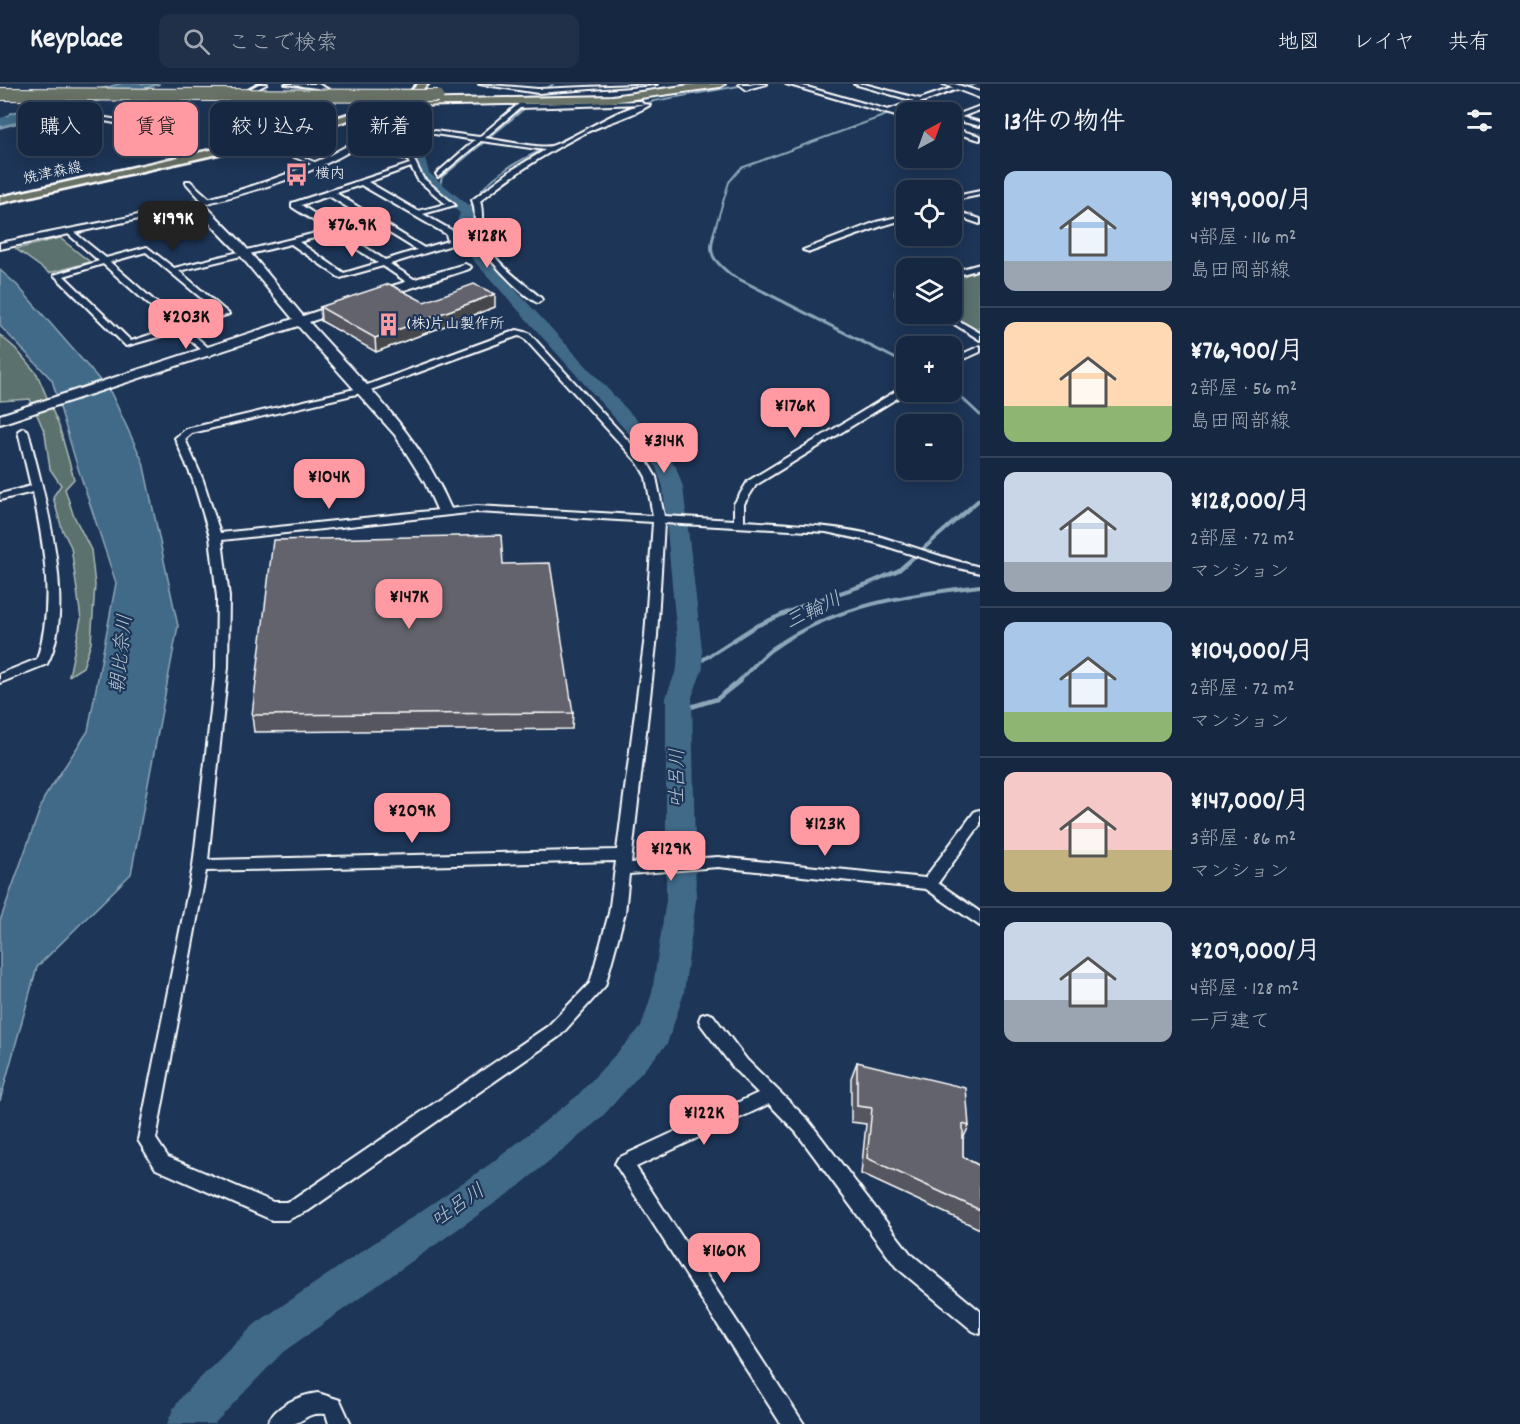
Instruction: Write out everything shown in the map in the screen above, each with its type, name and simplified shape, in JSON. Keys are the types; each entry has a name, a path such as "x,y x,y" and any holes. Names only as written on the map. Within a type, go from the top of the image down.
{"highway":[{"path":"0,95 546,96 698,84"},
{"path":"0,95 582,97 718,84"},
{"path":"432,103 586,100 676,92 718,84"},
{"path":"417,97 666,88"}],"main road":[{"path":"360,97 417,97 423,84"},
{"name":"焼津森線","path":"336,120 372,110 360,97"},
{"name":"焼津森線","path":"0,200 210,152"}],"street":[{"path":"245,93 264,84"},
{"path":"288,84 318,86 334,94"},
{"path":"482,84 536,92 654,84"},
{"path":"536,92 545,84"},
{"path":"745,86 764,84"},
{"path":"789,84 896,114"},
{"path":"799,87 807,84"},
{"path":"857,84 921,101"},
{"path":"947,84 980,95"},
{"path":"889,112 957,88"},
{"path":"0,95 245,93 334,94 360,97"},
{"path":"132,100 360,97"},
{"path":"407,102 417,97"},
{"path":"438,175 520,105 569,106 639,102 646,105 618,115 550,147 517,168 476,200 480,239 501,266 538,300"},
{"path":"962,115 980,108"},
{"path":"102,120 117,122 186,158"},
{"path":"962,120 980,124"},
{"path":"432,133 550,147"},
{"path":"962,133 980,138"},
{"path":"3,245 202,203 281,178 348,149"},
{"path":"296,156 316,164"},
{"path":"404,156 410,157 420,180 451,205 416,214"},
{"path":"412,165 295,205 414,283"},
{"path":"188,182 202,203 301,321 365,389 415,451 429,473 444,511"},
{"path":"294,242 343,276 452,243 450,233 362,182"},
{"path":"962,196 980,192"},
{"path":"330,193 423,251"},
{"path":"962,215 980,222"},
{"path":"807,250 896,220"},
{"path":"70,231 209,353"},
{"path":"175,270 334,231"},
{"path":"147,249 175,270 225,314 129,344 58,275 147,249"},
{"path":"962,272 980,266"},
{"path":"0,420 465,267"},
{"path":"959,324 980,337"},
{"path":"517,333 526,335 642,462 651,477 659,519 651,636 617,913 597,986 554,1031 301,1205 287,1211 272,1211 162,1163 147,1140 200,866 222,667 223,597 216,537 198,480 180,438 189,431 365,389 517,333"},
{"path":"962,357 980,349"},
{"path":"739,523 739,504 752,483 896,394"},
{"path":"0,679 43,662 50,645 54,594 38,487 23,431"},
{"path":"0,497 38,487"},
{"path":"216,537 444,511 518,510 826,529 875,539 980,570"},
{"path":"929,884 980,814"},
{"path":"200,866 718,862 929,884 980,920"},
{"path":"707,1020 741,1065 769,1096 802,1126 903,1260 980,1324"},
{"path":"769,1096 624,1164 793,1424"},
{"path":"278,1424 290,1413 307,1405 323,1402 333,1407 340,1424"}],"green space":[{"path":"60,238 90,262 49,273 16,249"},
{"path":"980,270 980,338 956,324 962,324 962,276"},
{"path":"0,335 16,349 37,374 59,426 74,479 65,489 73,514 91,550 95,585 91,643 83,667 69,676 81,619 71,547 62,529 53,497 61,485 50,469 45,433 30,399 0,401"}],"water":[{"path":"119,84 160,84 95,102 52,102"},
{"path":"18,111 18,116 0,122 11,113"},
{"path":"18,121 18,123 0,128 0,126"},
{"path":"0,270 17,285 111,393 143,462 178,626 131,874 37,967 0,1101 0,921 44,798 88,731 116,583 52,380 0,326"}],"building":[{"path":"389,284 424,302 474,284 495,294 375,338 320,307"},
{"path":"501,535 503,564 550,563 573,713 252,715 273,540"},
{"path":"857,1062 966,1088 969,1126 963,1124 963,1157 980,1166 980,1210 867,1158 872,1108 857,1106"}],"waterway":[{"name":"朝比奈川","path":"0,122 136,84"},
{"path":"548,88 553,84"},
{"path":"599,122 654,101 750,84"},
{"path":"967,87 976,84"},
{"path":"713,235 729,182 741,168 955,90"},
{"path":"439,189 442,177 525,108"},
{"path":"468,212 477,196 503,171 587,129"},
{"name":"吐呂川","path":"188,1424 198,1410 269,1338 506,1174 589,1107 655,1034 668,993 681,900 679,697 690,668 673,487 666,467 654,450 472,250 462,230 468,212 423,175 418,156"},
{"path":"714,234 711,248 714,258 731,275 896,359"},
{"path":"962,398 980,415"},
{"path":"690,668 754,627 804,605 867,584 899,570 980,499"},
{"name":"三輪川","path":"739,681 772,649 820,622 846,612 898,598 980,586"},
{"name":"三輪川","path":"681,710 717,699 741,680"}],"tunnel":[{"path":"521,104 535,93"}],"place":[{"name":"横内","path":"297,175"},
{"name":"(株)片山製作所","path":"389,325"}]}
